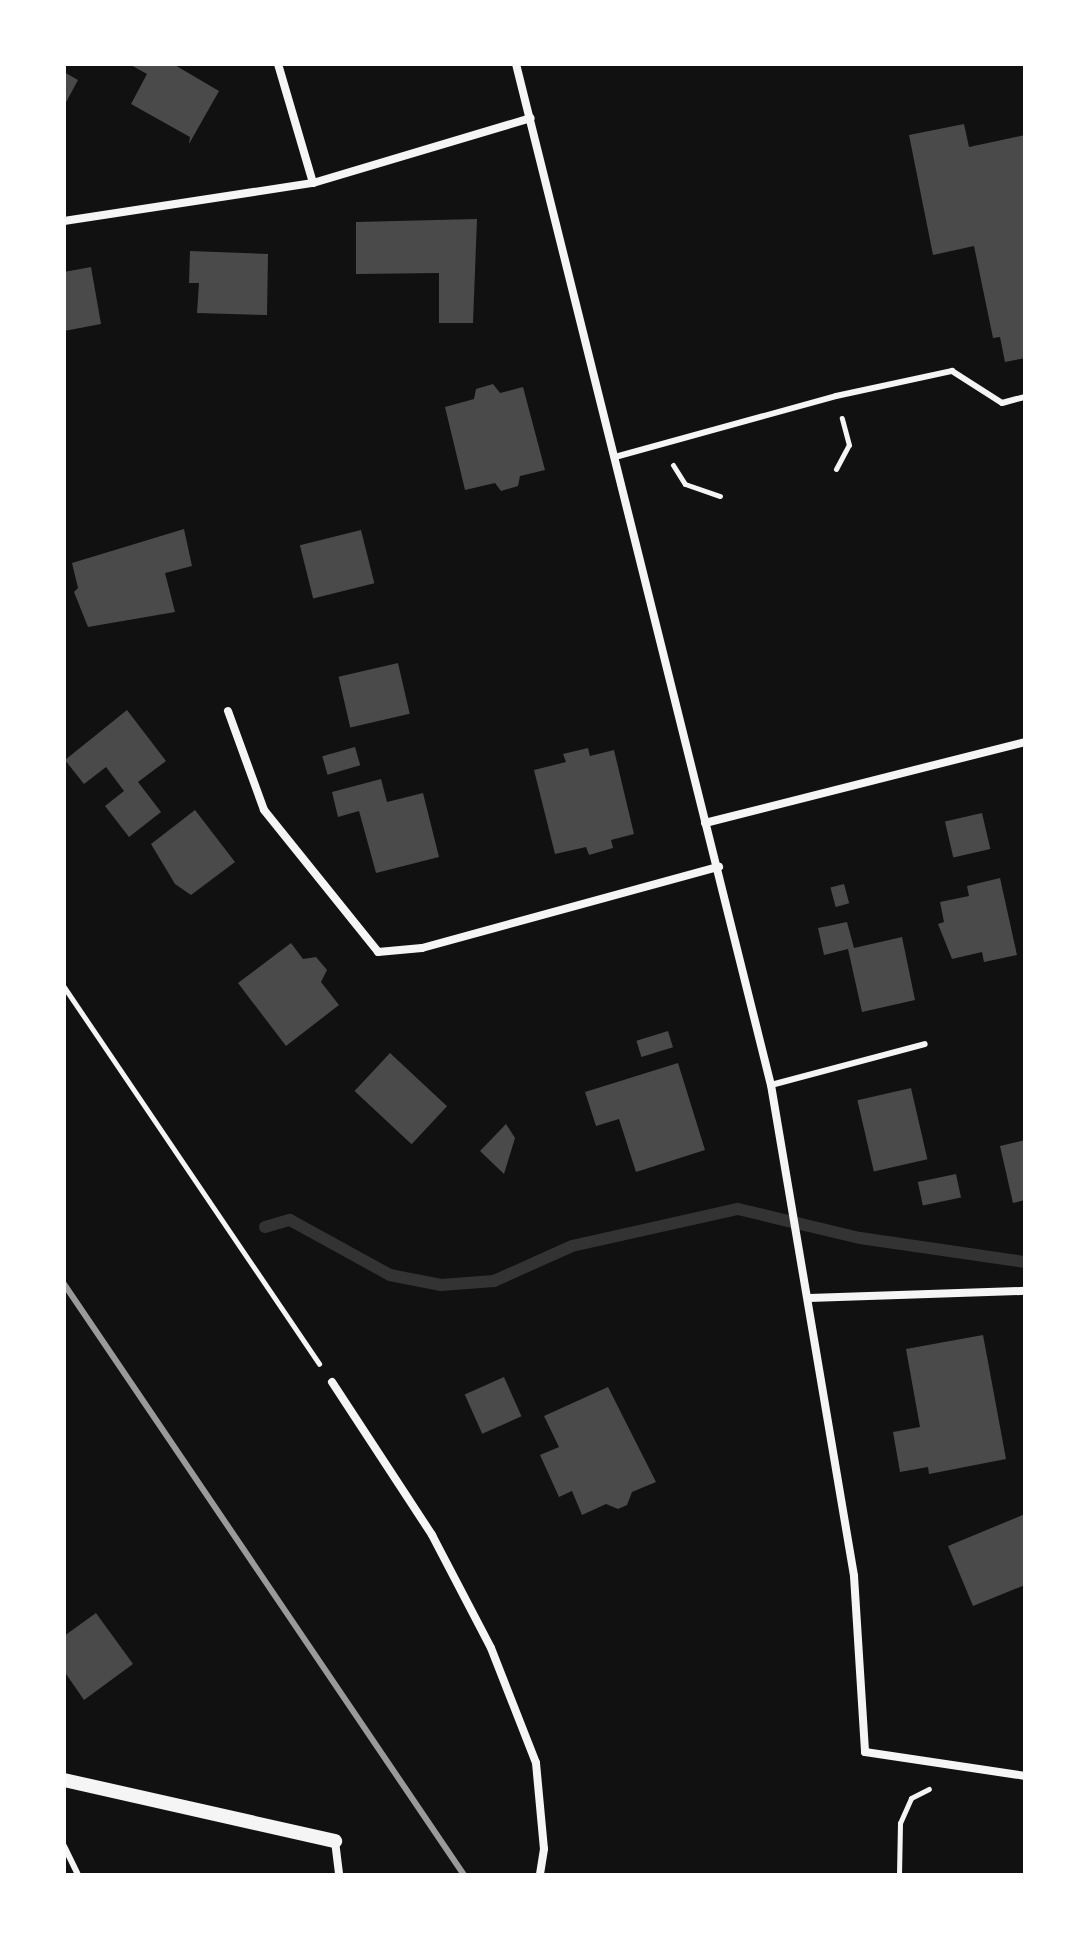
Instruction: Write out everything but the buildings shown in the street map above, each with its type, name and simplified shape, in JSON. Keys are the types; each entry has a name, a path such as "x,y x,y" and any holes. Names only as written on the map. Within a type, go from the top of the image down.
{"street":[{"path":"278,64 313,183"},
{"path":"516,64 771,1085 854,1576 865,1752 953,1768 1025,1776"},
{"path":"64,221 313,183 531,118"},
{"path":"228,711 264,810 378,952 422,948 719,867"},
{"path":"705,823 1025,742"},
{"path":"809,1298 1025,1291"},
{"path":"332,1382 432,1535 491,1648 536,1763 544,1849 540,1875"},
{"path":"64,1780 335,1841 339,1875"}],"lane":[{"path":"615,457 836,396 952,371 1002,403 1025,397"},
{"path":"771,1085 925,1044"},
{"path":"64,1846 78,1875"}],"path":[{"path":"836,396 849,445 836,469"},
{"path":"664,442 685,484 720,496"},
{"path":"64,987 332,1382"},
{"path":"899,1875 900,1823 911,1798 934,1786 950,1790 953,1768"}],"waterway":[{"path":"265,1227 290,1220 390,1275 441,1285 494,1281 572,1246 738,1209 860,1238 1025,1262"}],"railway":[{"path":"64,1284 464,1875"}]}
